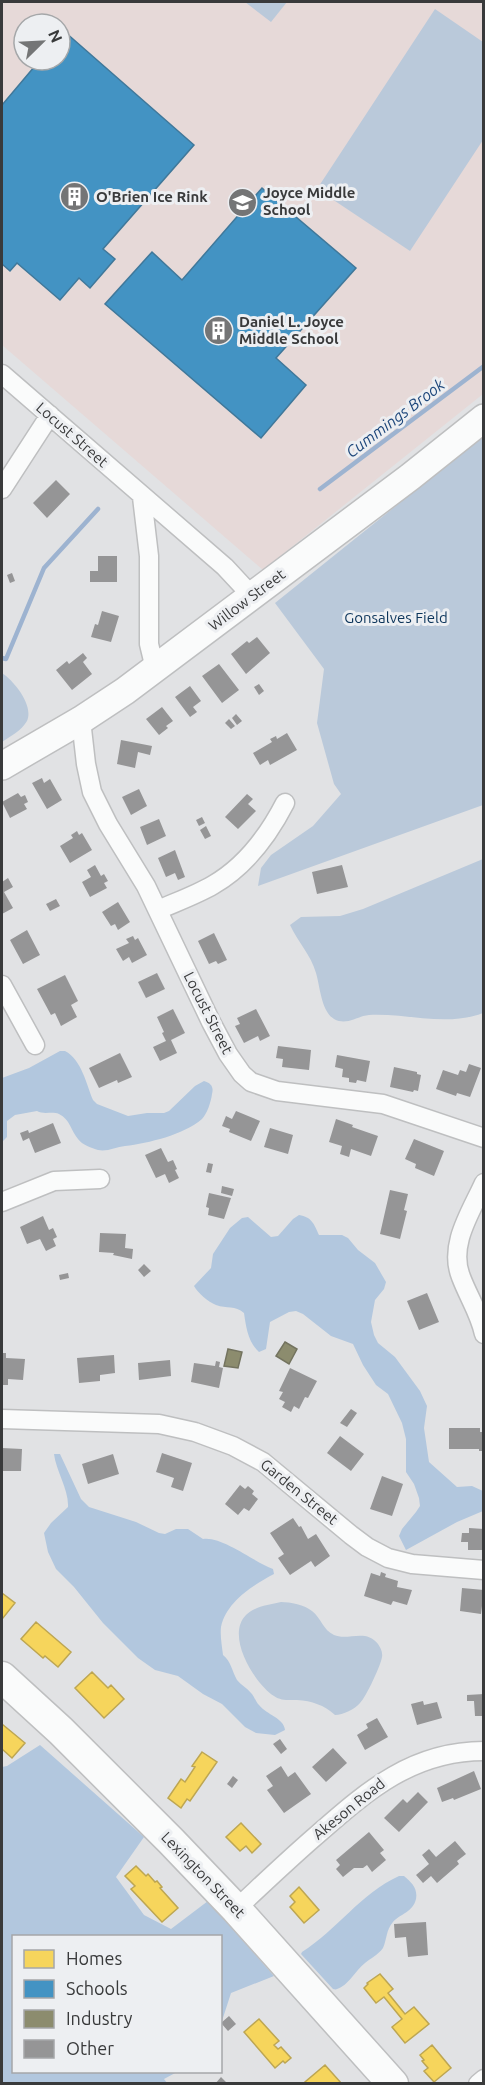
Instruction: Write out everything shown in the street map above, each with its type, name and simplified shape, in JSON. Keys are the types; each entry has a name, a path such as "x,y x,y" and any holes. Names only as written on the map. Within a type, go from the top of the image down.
{"main road":[{"name":"Lexington Street","path":"2,1677 86,1756 236,1909 393,2084"}],"street":[{"name":"Locust Street","path":"2,374 225,567 252,596"},
{"path":"2,489 50,415"},
{"name":"Willow Street","path":"2,766 81,720 155,669 410,477 483,418"},
{"path":"142,497 149,556 148,644 155,669"},
{"name":"Locust Street","path":"81,720 92,792 108,824 146,886 237,1068 251,1082 285,1092 383,1104 483,1138"},
{"path":"158,910 212,886 227,876 264,840 285,803"},
{"path":"2,985 35,1045"},
{"path":"2,1202 54,1181 100,1179"},
{"path":"483,1183 459,1239 457,1256 459,1274 480,1320 483,1334"},
{"name":"Garden Street","path":"2,1419 159,1424 195,1432 233,1446 263,1462 351,1535 388,1558 412,1564 483,1570"},
{"name":"Akeson Road","path":"236,1909 347,1808 388,1777 413,1765 436,1758 483,1751"},
{"path":"478,2084 483,2079"}],"shaded area":[{"name":"Joyce Middle School","path":"2,2 483,2 483,394 263,570 2,345"},
{"path":"60,1051 65,1051 76,1060 93,1100 97,1104 128,1116 164,1113 204,1081 213,1089 206,1114 194,1125 176,1134 144,1143 98,1150 82,1143 66,1119 59,1114 37,1111 15,1115 7,1121 7,1137 2,1142 2,1078 29,1068"},
{"path":"299,1215 310,1219 319,1235 342,1235 348,1238 358,1250 375,1263 386,1282 384,1289 375,1300 371,1322 374,1335 378,1343 395,1357 420,1391 427,1406 424,1428 429,1462 457,1487 472,1486 483,1491 483,1511 457,1522 406,1550 399,1536 420,1506 414,1484 406,1472 406,1439 402,1423 388,1394 376,1385 353,1344 331,1336 296,1311 289,1312 270,1322 266,1349 259,1352 250,1339 244,1313 237,1309 213,1304 194,1286 211,1268 213,1254 230,1228 242,1218 248,1217 271,1237 278,1236"},
{"path":"54,1454 60,1454 81,1499 89,1507 136,1522 159,1533 165,1534 176,1529 188,1529 203,1539 219,1541 273,1569 274,1574 249,1589 234,1602 224,1618 221,1637 223,1655 230,1663 237,1680 262,1708 282,1722 285,1730 275,1735 256,1733 245,1727 222,1704 178,1676 155,1670 138,1658 103,1623 56,1569 48,1552 44,1533 68,1507 68,1501"},
{"path":"40,1745 144,1837 116,1877 144,1915 171,1929 208,1901 274,1976 231,1993 222,2021 222,1935 12,1935 12,2073 175,2073 164,2079 167,2083 2,2083 2,1767"},
{"path":"399,1876 404,1876 413,1886 416,1892 414,1903 391,1925 383,1948 345,1985 333,1989 301,1954 302,1952 373,1892"}],"green space":[{"path":"245,2 287,2 271,22"},
{"path":"435,9 483,42 483,140 410,251 317,189"},
{"name":"Gonsalves Field","path":"483,436 483,805 258,886 261,868 271,855 313,826 341,794 334,784 317,723 324,669 275,603"},
{"path":"2,673 22,694 28,708 28,715 22,728 2,742"},
{"path":"483,859 483,1013 455,1019 369,1015 348,1021 334,1019 326,1010 314,966 290,925 301,917 340,916 363,909"},
{"path":"281,1602 297,1604 309,1609 334,1635 368,1637 378,1644 382,1655 379,1667 366,1694 355,1707 345,1713 335,1715 313,1703 277,1698 266,1690 251,1671 241,1647 240,1624 246,1615 254,1610"}],"building: Homes":[{"path":"2,1593 15,1603 3,1618 2,1617"},
{"path":"36,1622 71,1652 58,1667 45,1656 43,1658 21,1639"},
{"path":"92,1672 108,1688 111,1685 124,1699 104,1718 75,1688"},
{"path":"2,1724 25,1743 12,1758 2,1749"},
{"path":"202,1752 217,1762 190,1801 187,1799 181,1808 168,1798 181,1779 185,1782"},
{"path":"241,1823 261,1844 252,1853 246,1846 240,1851 226,1837"},
{"path":"136,1866 146,1876 148,1874 155,1882 157,1881 162,1887 160,1888 178,1908 162,1922 131,1889 135,1886 125,1876"},
{"path":"299,1887 319,1910 304,1923 290,1907 295,1902 290,1896"},
{"path":"380,1974 393,1989 388,1993 405,2014 414,2007 429,2024 405,2043 392,2027 402,2019 384,1997 376,2003 364,1988"},
{"path":"259,2019 279,2041 274,2045 278,2049 281,2047 291,2058 275,2068 244,2032"},
{"path":"432,2045 451,2068 434,2082 424,2071 428,2068 420,2055"},
{"path":"325,2065 342,2084 306,2084 305,2082"}],"building: Schools":[{"name":"O'Brien Ice Rink","path":"72,38 194,145 103,249 115,259 90,288 79,278 60,300 17,263 10,271 2,264 2,105 30,72 72,72"},
{"name":"Daniel L. Joyce Middle School","path":"262,188 356,268 276,358 306,385 261,438 105,304 152,252 182,280"}],"building: Industry":[{"path":"285,1342 297,1349 289,1364 276,1356"},
{"path":"228,1349 242,1352 238,1368 224,1366"}],"building: Other":[{"path":"56,480 70,494 47,518 33,503"},
{"path":"98,556 117,556 117,582 90,582 90,571 98,571"},
{"path":"12,573 15,581 10,583 7,575"},
{"path":"102,611 119,616 111,642 91,637"},
{"path":"257,637 270,653 246,674 231,654 247,641 249,643"},
{"path":"83,653 87,658 83,662 92,674 72,690 56,670 67,661 69,664"},
{"path":"219,664 239,690 222,703 202,676"},
{"path":"259,684 264,691 259,695 254,687"},
{"path":"190,686 201,701 193,707 197,712 190,717 175,697"},
{"path":"162,707 173,721 159,735 146,719"},
{"path":"236,714 242,721 237,725 232,718"},
{"path":"229,719 235,726 231,729 225,723"},
{"path":"287,733 297,750 270,765 268,760 260,765 253,753 272,742 270,739 276,736 277,739"},
{"path":"121,740 152,746 150,755 138,752 135,768 117,764"},
{"path":"42,778 44,783 50,779 62,800 47,809 32,783"},
{"path":"139,789 147,806 131,815 122,797"},
{"path":"18,793 21,797 25,795 28,802 24,804 27,809 10,818 2,802"},
{"path":"247,794 253,799 248,804 256,811 238,829 225,817"},
{"path":"202,817 205,823 199,826 196,820"},
{"path":"159,819 166,836 147,845 140,827"},
{"path":"206,826 211,836 205,839 200,830"},
{"path":"77,831 79,835 82,833 92,850 70,863 60,846 73,838 71,835"},
{"path":"175,850 185,877 178,880 175,873 166,877 158,858"},
{"path":"95,865 101,876 104,874 108,881 104,883 107,888 90,897 82,882 91,877 87,870"},
{"path":"342,865 348,887 317,894 312,872"},
{"path":"8,878 13,887 4,892 13,908 2,914 2,882"},
{"path":"56,899 60,906 50,911 46,904"},
{"path":"118,902 130,922 118,930 115,924 111,926 102,912"},
{"path":"27,930 40,955 23,964 10,940"},
{"path":"214,933 227,960 218,964 216,961 209,964 198,941"},
{"path":"133,936 135,940 138,938 147,955 132,963 129,957 123,961 116,949 129,943 126,939"},
{"path":"157,973 165,989 146,998 138,982"},
{"path":"65,975 78,1001 71,1005 77,1017 61,1026 55,1013 51,1015 37,989"},
{"path":"173,1009 185,1033 171,1040 177,1053 160,1061 153,1047 166,1041 157,1017"},
{"path":"256,1009 270,1036 260,1041 258,1036 244,1043 235,1026 240,1024 237,1018"},
{"path":"278,1046 311,1050 309,1070 282,1067 283,1059 276,1058"},
{"path":"120,1053 132,1077 118,1083 117,1080 99,1088 89,1068"},
{"path":"337,1055 370,1061 366,1082 357,1080 356,1083 349,1082 349,1078 342,1077 343,1069 335,1067"},
{"path":"469,1064 481,1068 470,1097 457,1093 456,1096 436,1089 443,1070 458,1075 460,1070 466,1072"},
{"path":"394,1067 421,1075 418,1091 390,1087"},
{"path":"236,1111 260,1121 251,1141 229,1132 230,1129 222,1126 226,1116 232,1119"},
{"path":"336,1119 378,1136 371,1156 351,1149 349,1157 340,1154 342,1146 329,1142"},
{"path":"53,1123 61,1143 35,1153 29,1138 23,1141 20,1133 28,1130 29,1133"},
{"path":"270,1128 293,1135 288,1154 264,1147"},
{"path":"414,1139 444,1151 434,1176 415,1168 416,1164 405,1159"},
{"path":"161,1148 168,1162 173,1160 177,1169 175,1170 179,1178 169,1183 165,1174 156,1178 145,1155"},
{"path":"208,1163 213,1164 211,1173 206,1172"},
{"path":"222,1186 234,1189 232,1196 221,1193"},
{"path":"390,1190 408,1194 404,1210 407,1211 400,1239 380,1234"},
{"path":"209,1193 231,1198 224,1219 208,1215 209,1208 206,1207"},
{"path":"43,1216 49,1230 53,1228 57,1237 53,1239 56,1246 46,1251 40,1239 27,1244 20,1227"},
{"path":"100,1233 126,1234 125,1248 133,1249 132,1259 113,1255 114,1253 99,1252"},
{"path":"144,1264 151,1271 144,1277 138,1270"},
{"path":"68,1273 69,1278 60,1280 59,1275"},
{"path":"427,1293 439,1322 419,1330 407,1301"},
{"path":"2,1353 6,1353 6,1358 25,1359 23,1380 8,1379 8,1385 2,1385"},
{"path":"114,1355 115,1373 100,1375 100,1381 79,1383 77,1358"},
{"path":"170,1360 171,1376 139,1380 138,1363"},
{"path":"216,1361 220,1362 219,1367 223,1368 219,1388 191,1382 194,1363 215,1366"},
{"path":"290,1368 317,1381 299,1409 294,1406 291,1412 282,1407 285,1402 279,1399 283,1392 279,1391"},
{"path":"351,1409 357,1413 347,1427 340,1423"},
{"path":"449,1428 480,1428 480,1432 484,1432 484,1451 449,1449"},
{"path":"340,1436 364,1454 351,1471 327,1453"},
{"path":"2,1448 22,1449 21,1471 2,1471"},
{"path":"162,1453 192,1463 183,1491 171,1487 174,1478 156,1472"},
{"path":"113,1454 119,1474 88,1484 82,1464"},
{"path":"382,1476 403,1484 392,1516 370,1509"},
{"path":"240,1485 245,1489 248,1486 258,1499 249,1511 244,1508 238,1515 225,1504"},
{"path":"293,1518 299,1527 301,1526 308,1539 316,1534 330,1556 315,1567 311,1561 290,1575 278,1558 284,1554 270,1533"},
{"path":"469,1528 484,1529 484,1550 468,1550 468,1542 461,1542 462,1533 469,1533"},
{"path":"381,1572 386,1574 385,1577 398,1581 397,1587 412,1590 407,1605 393,1601 391,1605 364,1596 371,1573 380,1576"},
{"path":"462,1588 484,1590 481,1614 460,1611"},
{"path":"484,1694 484,1716 475,1716 474,1701 467,1701 467,1695"},
{"path":"423,1701 424,1705 437,1702 442,1718 417,1725 411,1704"},
{"path":"377,1718 388,1737 365,1750 357,1735 368,1728 366,1724"},
{"path":"280,1739 287,1749 281,1754 273,1744"},
{"path":"333,1748 347,1763 326,1782 312,1767"},
{"path":"281,1766 288,1777 295,1772 311,1794 284,1813 267,1790 273,1786 266,1776"},
{"path":"474,1771 481,1789 454,1800 453,1798 442,1802 437,1788"},
{"path":"233,1776 238,1780 232,1788 227,1784"},
{"path":"418,1792 428,1802 399,1832 384,1818 403,1799 407,1803"},
{"path":"369,1832 384,1850 380,1853 386,1860 372,1872 367,1865 363,1868 354,1868 343,1877 336,1869 340,1865 336,1860"},
{"path":"455,1841 466,1854 457,1861 459,1864 437,1883 431,1876 423,1883 416,1875 429,1864 422,1855 429,1849 436,1857"},
{"path":"426,1922 428,1955 408,1957 406,1937 395,1938 394,1924"},
{"path":"229,2016 236,2024 228,2031 222,2022"},
{"path":"221,2077 228,2084 215,2084"}],"waterway":[{"name":"Cummings Brook","path":"320,489 484,366"},
{"name":"Cummings Brook","path":"2,658 6,659 44,568 98,509"}],"place":[{"name":"O'Brien Ice Rink","path":"75,197"},
{"name":"Joyce Middle School","path":"242,202"},
{"name":"Daniel L. Joyce Middle School","path":"218,331"}]}
